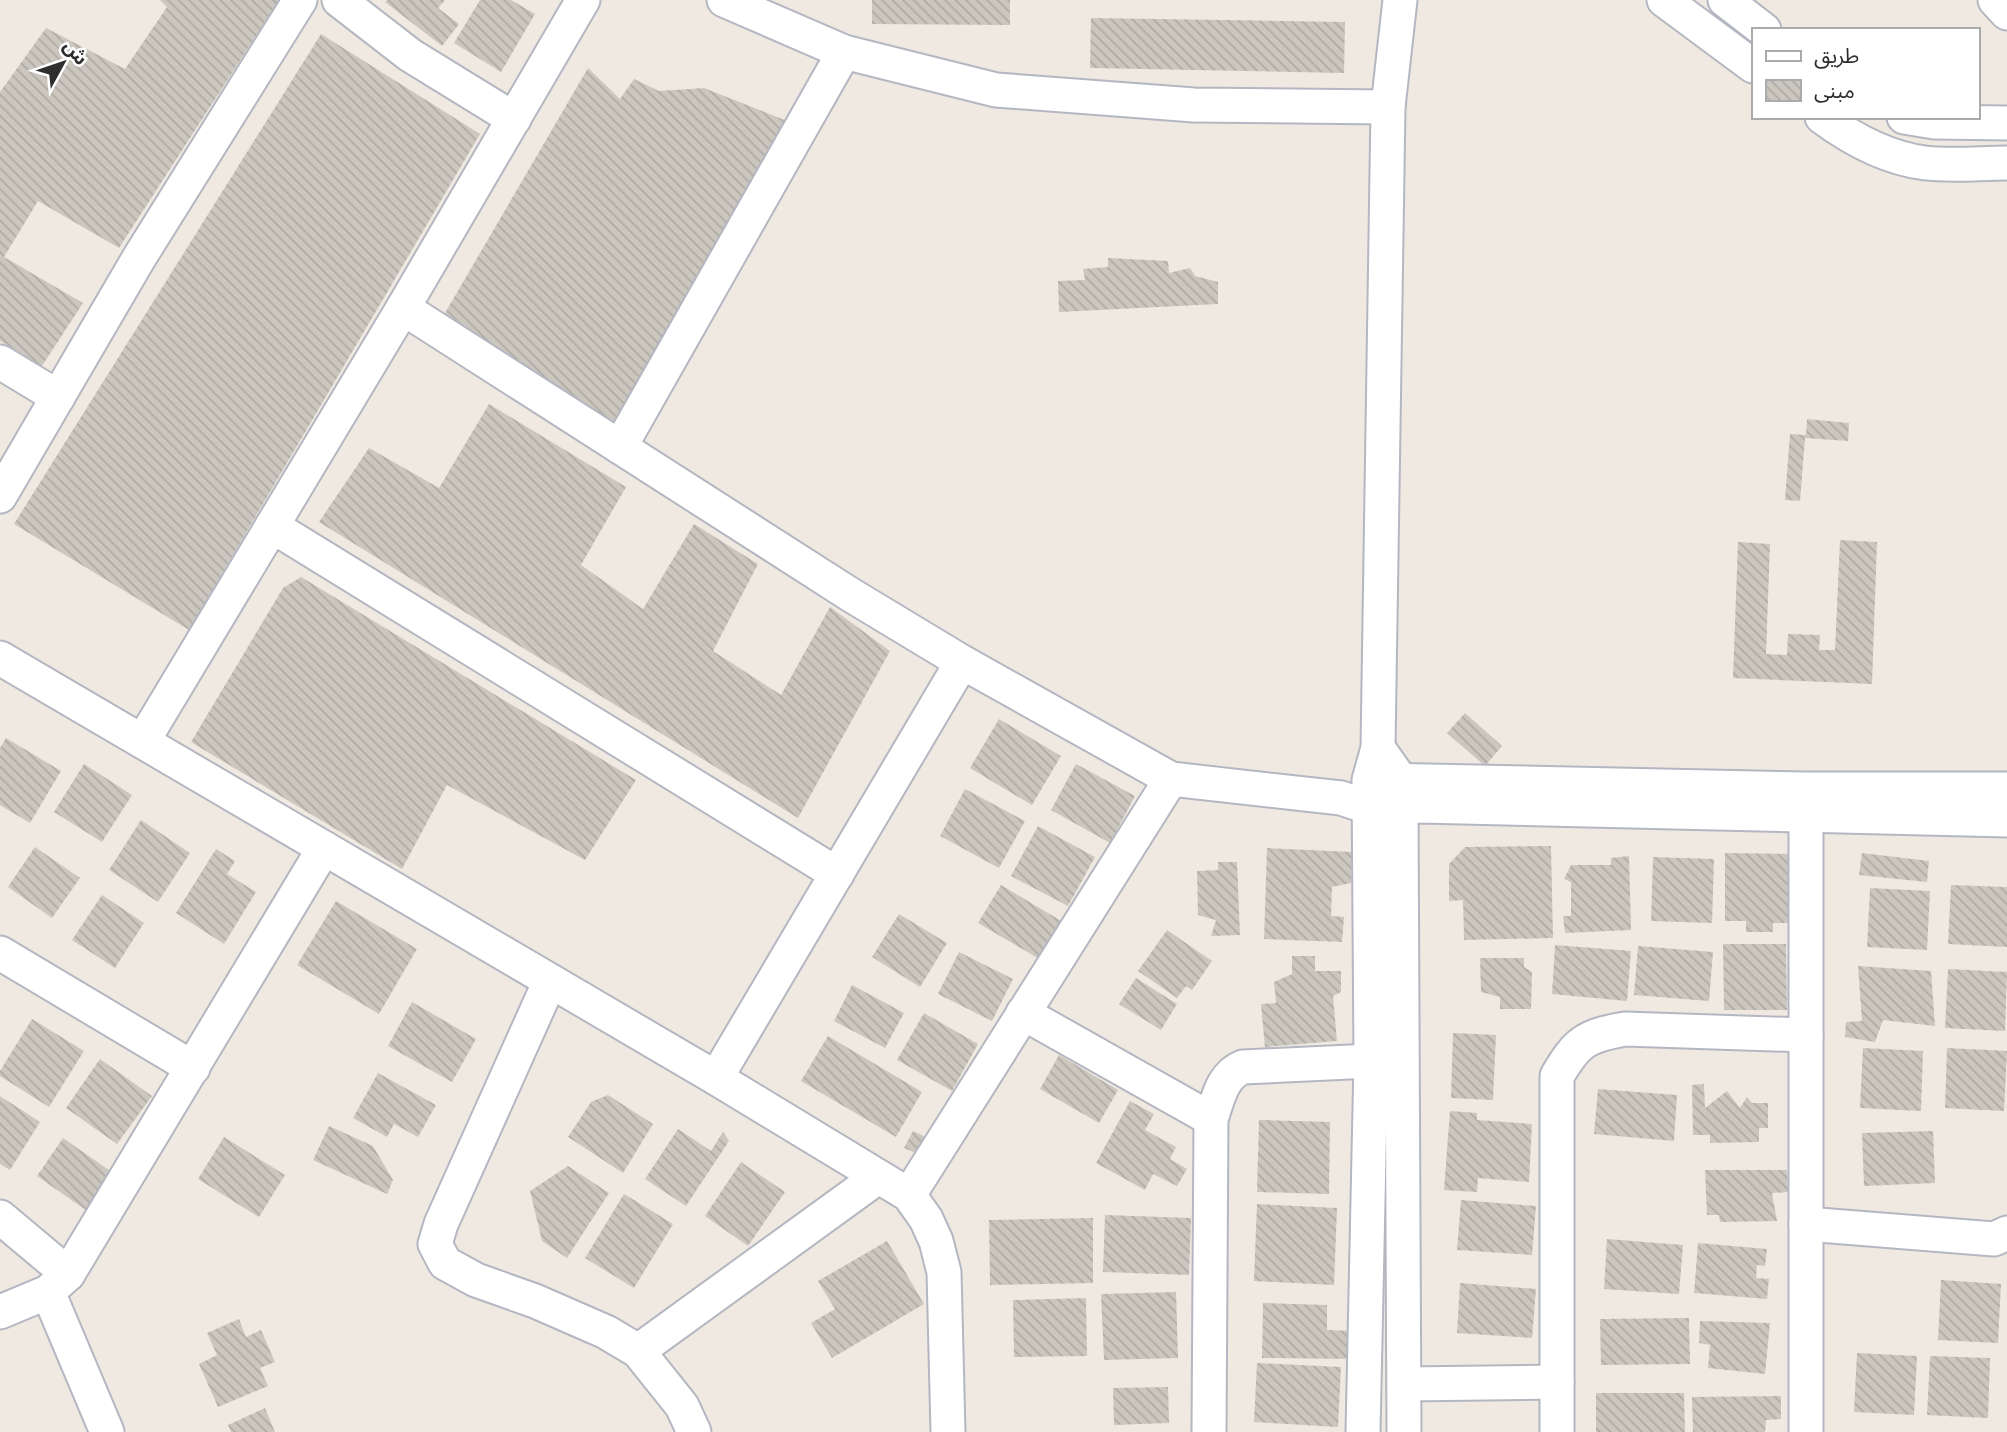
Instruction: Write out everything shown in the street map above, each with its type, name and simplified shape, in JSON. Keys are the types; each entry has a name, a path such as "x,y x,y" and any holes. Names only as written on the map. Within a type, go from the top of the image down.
{"street":[{"path":"0,496 139,258 300,0"},
{"path":"338,0 410,55 514,119"},
{"path":"143,741 403,308 583,0"},
{"path":"724,0 844,52 996,90 1194,105 1388,107"},
{"path":"1363,1432 1388,107 1399,0"},
{"path":"1664,0 1752,65"},
{"path":"1725,0 1761,28"},
{"path":"1995,0 2007,13"},
{"path":"620,447 844,52"},
{"path":"1825,119 1858,141 1898,157 1927,163 2007,163"},
{"path":"1916,119 1934,122 2007,123"},
{"path":"403,308 851,595 962,662 1171,779 1376,794 1806,802 2007,820"},
{"path":"0,362 58,397"},
{"path":"272,526 837,874"},
{"path":"0,658 909,1195 926,1219 936,1241 944,1272 948,1432"},
{"path":"716,1079 962,662"},
{"path":"909,1195 1171,779"},
{"path":"1806,802 2007,789"},
{"path":"1376,794 1405,1384 1404,1432"},
{"path":"1806,802 1806,1432"},
{"path":"0,1312 58,1283 193,1068 324,848"},
{"path":"0,954 193,1068"},
{"path":"550,981 440,1224 435,1244 445,1263 476,1280 536,1301 638,1351 682,1406 694,1432"},
{"path":"1023,1013 1210,1119"},
{"path":"1557,1432 1557,1076 1573,1049 1597,1034 1625,1029 1806,1035"},
{"path":"1209,1432 1210,1119 1227,1077 1234,1070 1243,1067 1371,1061"},
{"path":"638,1351 878,1177"},
{"path":"0,1217 58,1283 107,1432"},
{"path":"1806,1224 1994,1239 2007,1233"},
{"path":"1405,1384 1557,1382"}],"building":[{"path":"160,0 279,0 119,248 38,201 4,257 83,303 42,366 0,341 0,92 46,28 125,69 167,7"},
{"path":"445,0 438,8 459,24 442,46 385,2"},
{"path":"480,0 511,0 535,14 501,72 454,43"},
{"path":"872,0 1010,0 1010,25 872,24"},
{"path":"1091,18 1345,22 1344,73 1090,68"},
{"path":"321,34 480,134 189,630 14,524"},
{"path":"588,68 620,99 634,79 659,91 704,88 790,122 615,425 445,313"},
{"path":"1108,258 1168,261 1169,273 1190,268 1195,276 1218,282 1218,304 1059,312 1058,281 1085,280 1083,269 1108,267"},
{"path":"489,404 626,487 581,565 643,609 694,524 758,564 713,651 781,695 830,607 890,651 798,818 319,522 369,448 439,488"},
{"path":"1807,419 1849,423 1848,441 1805,438 1800,501 1785,500 1790,434 1806,435"},
{"path":"1840,540 1877,542 1872,684 1733,678 1738,542 1770,544 1766,654 1787,655 1788,634 1820,635 1819,650 1835,650"},
{"path":"301,577 636,780 585,860 447,785 402,869 191,742 283,588"},
{"path":"1465,713 1502,746 1485,766 1447,733"},
{"path":"999,719 1061,756 1032,805 970,768"},
{"path":"6,738 61,771 30,823 0,805 0,748"},
{"path":"84,764 132,795 102,842 54,812"},
{"path":"1076,764 1135,796 1110,843 1051,810"},
{"path":"965,789 1025,821 999,868 940,836"},
{"path":"141,820 190,853 158,902 109,870"},
{"path":"1038,826 1095,857 1068,906 1011,876"},
{"path":"1551,846 1553,938 1464,940 1463,900 1449,901 1449,864 1465,847"},
{"path":"35,847 80,878 52,918 8,887"},
{"path":"1267,848 1352,852 1351,883 1332,887 1331,916 1344,917 1342,942 1264,939"},
{"path":"216,849 235,861 227,874 256,892 224,944 176,913"},
{"path":"1725,853 1794,854 1795,923 1773,923 1773,932 1746,932 1746,921 1725,921"},
{"path":"1862,853 1929,861 1927,882 1859,875"},
{"path":"1629,856 1631,930 1565,933 1563,916 1571,916 1571,882 1564,879 1571,865 1611,865 1611,858"},
{"path":"1653,857 1714,859 1712,923 1651,921"},
{"path":"1218,862 1237,862 1240,935 1211,936 1216,920 1198,915 1197,871 1218,870"},
{"path":"1001,885 1063,922 1041,960 978,923"},
{"path":"1951,885 2007,887 2007,947 1948,944"},
{"path":"1870,888 1930,891 1927,950 1867,947"},
{"path":"102,895 144,923 115,968 72,940"},
{"path":"336,901 417,949 379,1014 297,965"},
{"path":"899,914 947,943 920,987 872,957"},
{"path":"1167,930 1212,961 1192,990 1186,986 1177,998 1138,971"},
{"path":"1723,944 1786,944 1787,1010 1724,1010"},
{"path":"1555,945 1631,951 1627,1001 1552,994"},
{"path":"1638,946 1713,952 1709,1001 1634,995"},
{"path":"959,952 1013,979 992,1021 938,994"},
{"path":"1292,956 1315,956 1315,971 1341,971 1341,992 1333,996 1337,1041 1265,1047 1261,1004 1276,1003 1274,982 1292,974"},
{"path":"1480,958 1524,958 1524,967 1532,972 1531,1009 1500,1009 1500,997 1481,992"},
{"path":"1858,966 1931,971 1935,1026 1883,1020 1875,1042 1845,1037 1846,1022 1862,1021"},
{"path":"1948,969 2007,972 2005,1031 1945,1028"},
{"path":"1136,978 1177,1004 1161,1030 1119,1004"},
{"path":"852,985 904,1013 885,1048 834,1021"},
{"path":"412,1002 476,1039 452,1082 388,1046"},
{"path":"924,1013 978,1044 952,1091 897,1060"},
{"path":"32,1019 84,1051 49,1107 0,1076 0,1071"},
{"path":"1453,1033 1496,1035 1493,1100 1451,1098"},
{"path":"828,1036 922,1092 896,1137 801,1081"},
{"path":"1863,1048 1923,1051 1921,1111 1860,1108"},
{"path":"1947,1048 2007,1051 2004,1111 1945,1108"},
{"path":"1059,1055 1118,1090 1099,1123 1040,1089"},
{"path":"100,1059 152,1096 117,1144 66,1108"},
{"path":"378,1073 436,1105 418,1137 394,1124 387,1137 353,1118"},
{"path":"1704,1084 1705,1108 1727,1091 1740,1108 1747,1097 1752,1103 1768,1103 1768,1128 1759,1128 1759,1142 1710,1143 1710,1135 1693,1135 1692,1085"},
{"path":"1598,1089 1677,1095 1674,1141 1594,1134"},
{"path":"608,1095 653,1124 623,1173 568,1137 591,1102"},
{"path":"0,1096 40,1122 10,1170 0,1164"},
{"path":"1130,1101 1154,1114 1145,1130 1176,1147 1170,1159 1187,1169 1177,1186 1153,1174 1145,1190 1096,1163"},
{"path":"1450,1111 1477,1113 1477,1120 1532,1124 1529,1182 1478,1178 1477,1192 1444,1190"},
{"path":"1259,1120 1330,1122 1329,1194 1257,1192"},
{"path":"329,1126 373,1146 393,1180 387,1194 313,1160"},
{"path":"678,1129 711,1151 723,1132 729,1141 686,1206 645,1179"},
{"path":"913,1131 926,1137 918,1154 904,1148"},
{"path":"1933,1131 1935,1183 1864,1186 1862,1133"},
{"path":"224,1137 285,1175 259,1217 198,1179"},
{"path":"63,1138 116,1175 90,1213 37,1176"},
{"path":"741,1162 785,1192 748,1246 705,1216"},
{"path":"568,1166 609,1193 567,1258 542,1241 530,1191"},
{"path":"1705,1170 1787,1170 1788,1192 1772,1193 1777,1221 1720,1222 1719,1215 1707,1215"},
{"path":"624,1194 673,1224 634,1288 585,1258"},
{"path":"1461,1200 1536,1206 1532,1255 1457,1250"},
{"path":"1257,1204 1337,1208 1334,1285 1254,1281"},
{"path":"1105,1215 1191,1218 1189,1275 1103,1272"},
{"path":"1093,1218 1093,1283 990,1285 989,1220"},
{"path":"1607,1239 1683,1245 1679,1294 1604,1289"},
{"path":"887,1241 924,1304 832,1358 811,1323 835,1309 818,1281"},
{"path":"1698,1243 1767,1249 1765,1266 1757,1265 1756,1278 1769,1279 1767,1299 1694,1293"},
{"path":"1941,1280 2001,1284 1998,1343 1938,1340"},
{"path":"1460,1283 1536,1289 1532,1338 1457,1333"},
{"path":"1176,1292 1178,1358 1104,1360 1101,1294"},
{"path":"1086,1298 1087,1356 1014,1357 1013,1300"},
{"path":"1263,1303 1327,1305 1327,1330 1352,1331 1351,1359 1262,1358"},
{"path":"1689,1318 1690,1364 1601,1365 1600,1319"},
{"path":"239,1319 246,1337 261,1330 275,1362 260,1368 268,1386 218,1407 199,1364 217,1355 207,1333"},
{"path":"1700,1321 1770,1323 1765,1374 1708,1368 1710,1345 1699,1343"},
{"path":"1857,1353 1917,1356 1914,1415 1854,1412"},
{"path":"1930,1356 1990,1358 1988,1418 1927,1415"},
{"path":"1257,1363 1341,1367 1338,1427 1254,1422"},
{"path":"1168,1387 1169,1423 1114,1425 1113,1388"},
{"path":"1596,1393 1684,1393 1685,1432 1596,1432"},
{"path":"1781,1396 1781,1419 1766,1420 1765,1432 1693,1432 1692,1397"},
{"path":"265,1408 275,1432 231,1432 228,1425"}]}
